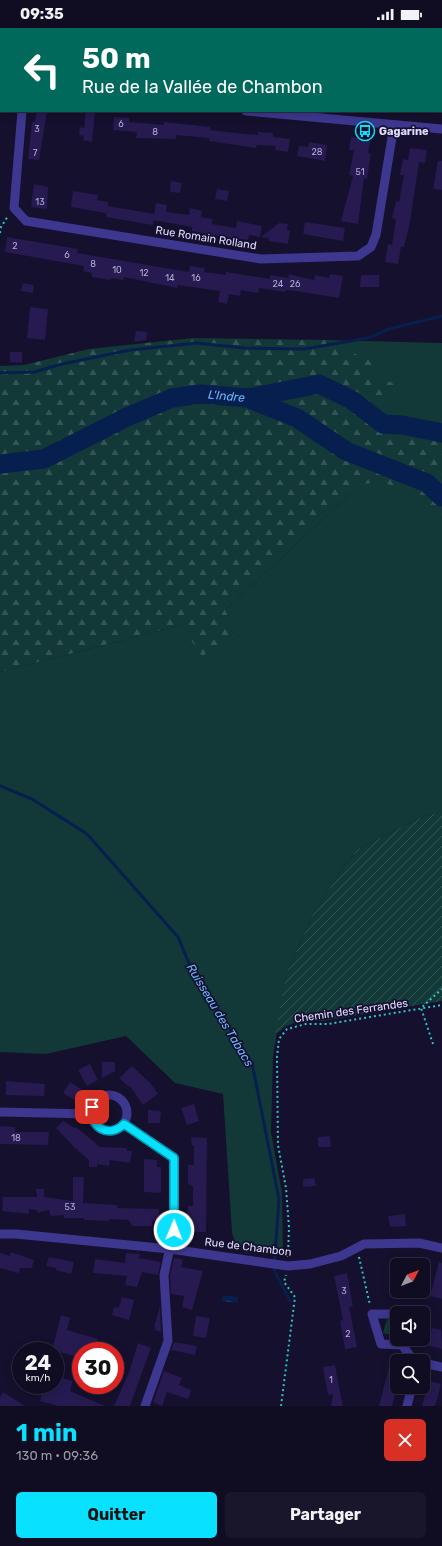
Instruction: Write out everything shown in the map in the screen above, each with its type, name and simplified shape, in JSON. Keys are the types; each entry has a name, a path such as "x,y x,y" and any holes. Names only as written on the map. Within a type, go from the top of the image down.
{"street":[{"path":"14,208 22,112"},
{"path":"270,112 317,114 394,125 442,129"},
{"name":"Rue Romain Rolland","path":"14,208 26,221 261,259 358,256 371,247 376,235 394,125"},
{"path":"106,1095 115,1096 124,1103 127,1114 124,1124 120,1128 112,1131 103,1130 94,1124 91,1114 92,1107 97,1099 106,1095"},
{"path":"0,1112 91,1114"},
{"path":"124,1124 174,1158 174,1230 164,1275 168,1341 145,1406"},
{"name":"Rue de Chambon","path":"0,1234 16,1234 170,1248 285,1266 310,1264 341,1256 357,1246 364,1244 414,1242 442,1248"},
{"path":"390,1314 372,1314 381,1344 390,1343"},
{"path":"430,1364 442,1367"},
{"path":"407,1406 410,1394"}],"path":[{"path":"0,233 1,227 14,208"},
{"path":"433,1044 421,1008 442,989"},
{"name":"Chemin des Ferrandes","path":"280,1406 295,1297 284,1282 288,1212 278,1145 277,1057 279,1039 287,1029 306,1024 328,1024 442,1005"},
{"path":"357,1246 372,1314"}],"green space":[{"path":"193,338 327,340 329,348 339,347 370,360 386,361 384,366 373,374 374,379 395,383 401,390 382,404 368,404 358,392 352,404 372,425 387,433 403,436 442,437 442,524 415,499 396,487 373,483 360,485 225,610 239,636 202,656 181,625 0,672 0,366 24,365 89,349"},
{"path":"327,340 442,343 442,811 417,819 358,849 342,869 313,914 286,974 273,1057 271,1132 282,1193 283,1255 236,1248 232,1232 223,1094 175,1083 126,1036 46,1054 0,1052 0,672 181,625 239,637 225,610 360,485"},
{"path":"442,811 442,1001 322,1021 300,1021 286,1026 275,1035 286,974 313,914 342,869 358,849 417,819"},
{"path":"387,1319 390,1320 390,1335 383,1333"}],"water":[{"path":"223,1296 233,1296 238,1298 238,1303 222,1301"}],"building":[{"path":"37,112 47,112 39,160 28,159 32,122 35,122"},
{"path":"86,112 95,112 92,142 83,140 84,136 79,135 80,127 84,128"},
{"path":"114,117 129,118 129,122 164,125 164,122 210,127 210,130 244,134 258,135 258,132 273,133 273,137 290,139 288,152 275,150 276,146 257,145 256,148 209,141 209,138 176,135 176,139 136,138 137,132 113,130"},
{"path":"351,137 370,141 368,153 371,154 367,179 364,178 358,224 341,221 353,176 349,175 354,150 349,150"},
{"path":"309,142 327,145 325,161 297,156 299,146 308,147"},
{"path":"410,148 427,150 425,163 419,162 410,222 404,247 401,247 398,264 385,262 388,244 392,245 396,219 392,218 396,201 399,202 404,175 400,175 403,159 408,160"},
{"path":"438,161 442,161 442,190 433,189"},
{"path":"171,181 182,183 180,193 170,192"},
{"path":"34,184 48,187 47,209 31,207"},
{"path":"217,189 229,191 227,201 215,199"},
{"path":"73,191 98,195 97,200 108,202 108,206 154,214 153,225 106,217 107,208 106,213 71,207"},
{"path":"156,203 167,205 166,212 189,215 190,208 202,211 201,217 212,219 212,224 236,228 237,221 262,226 260,237 249,235 248,240 223,237 192,231 192,227 153,220"},
{"path":"305,222 345,228 343,241 303,234"},
{"path":"279,223 288,224 287,230 290,231 288,244 269,241 269,238 261,237"},
{"path":"7,237 78,249 77,253 189,272 190,266 205,268 204,272 226,275 226,272 270,279 270,275 288,278 289,274 314,280 315,275 329,278 330,274 343,276 339,298 296,291 286,290 285,292 259,288 258,293 241,290 240,296 229,294 227,304 218,302 220,291 178,285 177,288 124,277 123,280 111,278 111,280 92,277 92,273 83,271 84,266 5,252"},
{"path":"361,275 379,275 379,287 360,287"},
{"path":"23,283 34,285 33,293 21,291"},
{"path":"30,307 48,309 45,340 27,338"},
{"path":"136,331 147,332 146,340 134,342"},
{"path":"10,352 22,352 22,363 10,362"},
{"path":"102,1062 115,1062 115,1071 102,1078"},
{"path":"90,1064 98,1080 87,1086 78,1070"},
{"path":"132,1066 150,1083 158,1094 143,1105 130,1086 129,1087 119,1078"},
{"path":"6,1081 45,1084 44,1096 6,1095"},
{"path":"70,1082 81,1089 74,1100 63,1093"},
{"path":"194,1104 199,1121 187,1125 181,1108"},
{"path":"148,1110 161,1111 160,1123 148,1123"},
{"path":"63,1121 74,1128 76,1127 100,1147 127,1148 127,1151 132,1151 130,1163 110,1160 109,1166 97,1164 97,1167 89,1167 89,1160 56,1128"},
{"path":"0,1126 15,1127 15,1132 49,1132 48,1145 0,1144"},
{"path":"330,1136 331,1147 318,1147 318,1137"},
{"path":"191,1137 207,1138 206,1232 192,1232 192,1224 187,1223 188,1206 193,1206 193,1186 188,1184 188,1165 194,1165 194,1146 192,1145"},
{"path":"144,1159 157,1160 157,1167 161,1167 161,1193 144,1192"},
{"path":"73,1177 84,1177 83,1203 117,1205 117,1208 159,1209 159,1221 152,1221 152,1226 132,1226 129,1220 84,1220 84,1218 64,1218 64,1215 51,1216 49,1210 37,1213 37,1210 29,1209 29,1214 2,1211 3,1197 37,1197 36,1189 44,1189 44,1197 73,1201"},
{"path":"314,1178 316,1186 303,1187 303,1179"},
{"path":"405,1214 406,1226 390,1227 388,1216"},
{"path":"11,1252 34,1260 32,1268 20,1268 19,1273 0,1268 0,1253 10,1256"},
{"path":"126,1253 140,1254 139,1258 161,1262 158,1275 142,1272 137,1287 125,1285 127,1276 93,1273 95,1259 125,1263"},
{"path":"49,1257 74,1262 71,1274 46,1266"},
{"path":"174,1258 183,1259 181,1267 203,1271 192,1310 182,1307 184,1296 171,1294 170,1275"},
{"path":"439,1262 442,1263 442,1299 430,1296"},
{"path":"347,1273 353,1306 349,1307 357,1347 345,1349 340,1321 343,1320 334,1276"},
{"path":"122,1297 134,1300 129,1320 112,1315 114,1307 119,1308"},
{"path":"160,1306 161,1332 155,1330 156,1327 154,1327"},
{"path":"61,1315 70,1318 67,1330 98,1339 97,1342 72,1342 72,1356 64,1353 64,1342 54,1342"},
{"path":"196,1316 210,1318 206,1338 193,1336"},
{"path":"432,1328 441,1330 442,1349 430,1346"},
{"path":"174,1342 197,1346 195,1355 171,1350"},
{"path":"138,1343 151,1348 130,1406 114,1406 119,1394 124,1394 124,1383"},
{"path":"390,1363 390,1394 395,1394 394,1399 392,1406 379,1406"},
{"path":"335,1365 343,1406 331,1406 333,1394 328,1395 323,1367"},
{"path":"164,1371 182,1378 179,1385 191,1390 188,1399 167,1392 162,1406 153,1402"},
{"path":"64,1378 72,1381 70,1391 72,1394 77,1394 105,1406 58,1406 40,1401 42,1394 64,1394"},
{"path":"430,1381 441,1384 435,1406 422,1406 425,1394 430,1394"},
{"path":"3,1392 25,1406 0,1406 0,1397"}],"waterway":[{"path":"0,373 34,372 62,364 130,350 197,343 244,348 304,349 368,338 389,329 442,316"},
{"path":"248,398 319,384 352,400 383,424 402,425 442,433"},
{"name":"L'Indre","path":"0,464 44,459 127,417 172,398 201,394 247,398 297,418 346,451 427,483 442,497"},
{"name":"Ruisseau des Tabacs","path":"0,786 32,799 87,834 178,937 191,968 252,1063 279,1199 274,1270 290,1301"}],"place":[{"name":"Gagarine","path":"365,131"}],"route":[{"path":"92,1107 91,1114 94,1124 103,1130 112,1131 120,1128 124,1124 174,1158 174,1230"}]}
